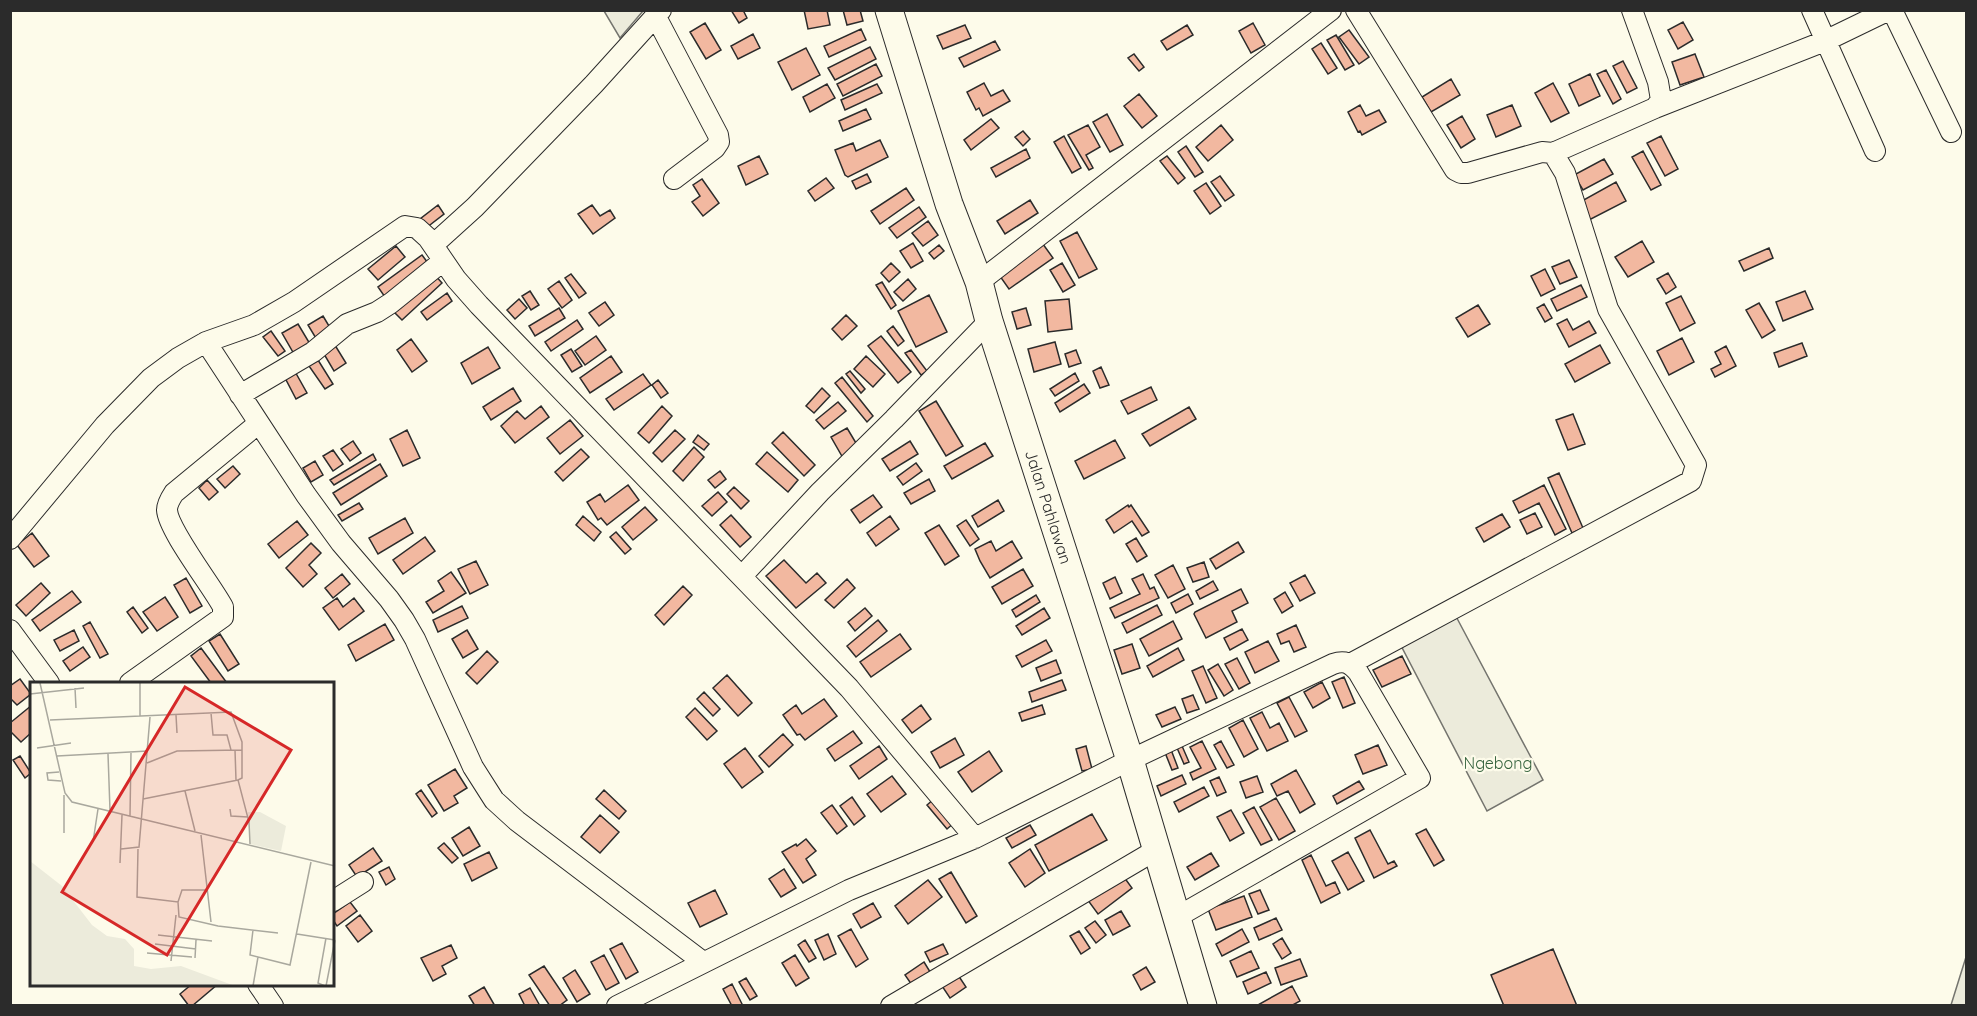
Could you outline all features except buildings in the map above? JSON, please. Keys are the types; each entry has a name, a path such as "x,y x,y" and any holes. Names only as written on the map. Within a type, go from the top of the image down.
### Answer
{"highway":[{"name":"Jalan Pahlawan","path":"889,10 949,204 979,282 989,321 1130,760 1203,1005"}],"street":[{"path":"979,282 1331,10"},
{"path":"1356,10 1455,170 1461,173 1542,152 1553,153 1655,108 1825,41 1890,10 1951,132"},
{"path":"1632,10 1658,82 1660,100 1655,108"},
{"path":"1812,10 1875,151"},
{"path":"240,395 313,351 347,324 377,312 391,303 438,253 475,207 594,84 658,13 718,135 719,142 715,148 674,179"},
{"path":"1350,663 1691,481 1695,472 1696,465 1608,309 1565,173 1553,153"},
{"path":"10,539 128,400 151,378 206,342 254,325 294,302 405,226 413,226 428,238 479,305 849,688 975,838"},
{"path":"742,576 819,492 989,321"},
{"path":"206,342 306,495 341,543 404,620 415,639 469,759 494,800 517,821 703,962"},
{"path":"131,682 221,619 225,612 224,607 174,531 167,511 174,493 259,423"},
{"path":"10,630 48,682"},
{"path":"617,1005 849,890 975,838 1130,760 1333,664 1342,661 1350,663 1358,672 1420,778 1177,916"},
{"path":"891,1005 1156,850"},
{"path":"334,900 363,882"},
{"path":"259,986 273,1005"}],"green space":[{"path":"604,11 643,11 620,38"},
{"name":"Ngebong","path":"1451,607 1543,780 1487,811 1396,636"},
{"path":"1966,957 1966,1005 1951,1005"}]}
